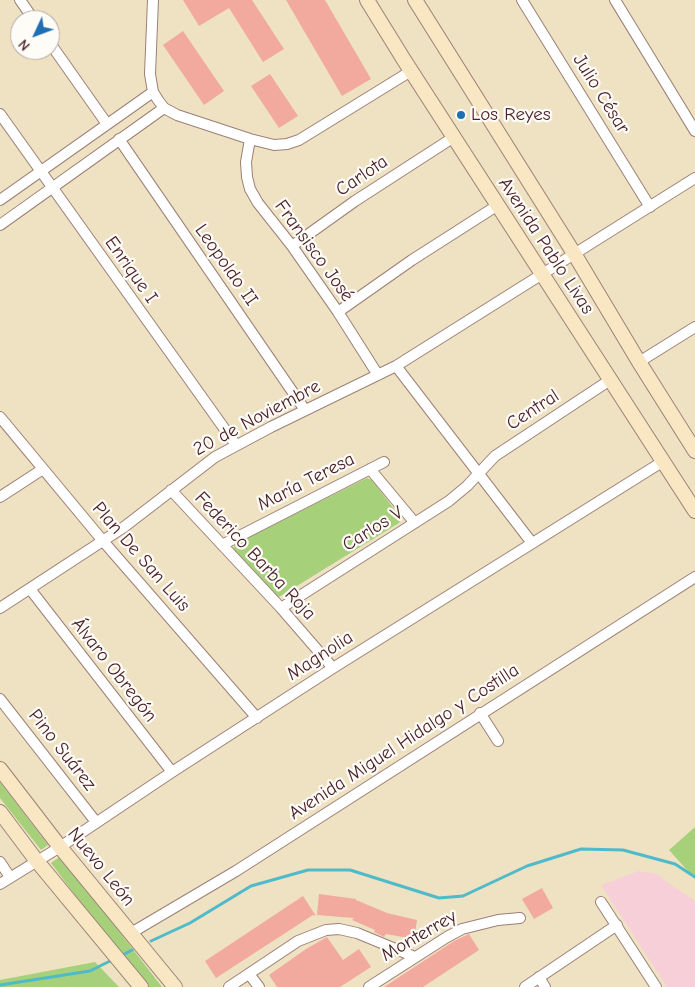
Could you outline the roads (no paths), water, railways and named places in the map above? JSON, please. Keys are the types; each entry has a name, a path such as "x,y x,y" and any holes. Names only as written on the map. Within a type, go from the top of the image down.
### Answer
{"main road":[{"name":"Avenida Pablo Livas","path":"367,0 695,511"},
{"name":"Avenida Pablo Livas","path":"415,0 575,255 639,362 693,442"},
{"name":"Nuevo León","path":"0,769 60,847 175,987"},
{"path":"0,812 36,860 141,987"}],"street":[{"path":"153,0 150,74 152,92 164,108 177,115 250,139 274,144 287,144 299,140 411,71"},
{"name":"Julio César","path":"522,0 650,207"},
{"path":"615,0 695,131"},
{"path":"60,57 108,124"},
{"path":"0,200 152,92"},
{"path":"0,224 164,108"},
{"name":"Enrique I","path":"0,114 236,445"},
{"name":"Carlota","path":"292,246 355,201 454,137"},
{"name":"Leopoldo II","path":"119,139 305,410"},
{"name":"Fransisco José","path":"250,139 246,162 250,189 258,203 292,246 338,312 378,375"},
{"name":"20 de Noviembre","path":"0,608 124,527 208,462 236,445 396,366 695,178"},
{"path":"338,312 412,260 498,205"},
{"path":"639,362 695,327"},
{"path":"396,366 532,543"},
{"name":"Central","path":"478,473 495,456 610,380"},
{"name":"Plan De San Luis","path":"0,417 103,541 257,718"},
{"path":"370,469 384,462"},
{"name":"Magnolia","path":"0,884 36,860 60,847 333,668 662,462"},
{"path":"0,497 43,469"},
{"name":"María Teresa","path":"222,545 370,469 415,523"},
{"name":"Carlos V","path":"281,608 449,501 467,486 478,473"},
{"name":"Federico Barba Roja","path":"171,490 281,608 333,668"},
{"name":"Avenida Miguel Hidalgo y Costilla","path":"131,933 376,782 480,713 695,577"},
{"name":"Álvaro Obregón","path":"30,589 172,772"},
{"name":"Pino Suárez","path":"0,699 96,822"},
{"path":"480,713 498,741"},
{"path":"0,862 10,877"},
{"path":"601,902 656,987"},
{"name":"Monterrey","path":"369,987 462,929 498,920 520,918"},
{"path":"524,987 617,925"},
{"path":"229,987 298,941 326,930 339,929 357,933 415,958"},
{"path":"249,974 259,987"},
{"path":"539,977 545,987"}],"waterway":[{"path":"151,941 190,923 251,886 308,870 350,870 439,898 463,896 527,866 581,849 623,850 675,864 695,877"},
{"path":"119,957 132,950"},
{"path":"0,985 90,971 114,959"}],"place":[{"name":"Los Reyes","path":"461,115"}]}
